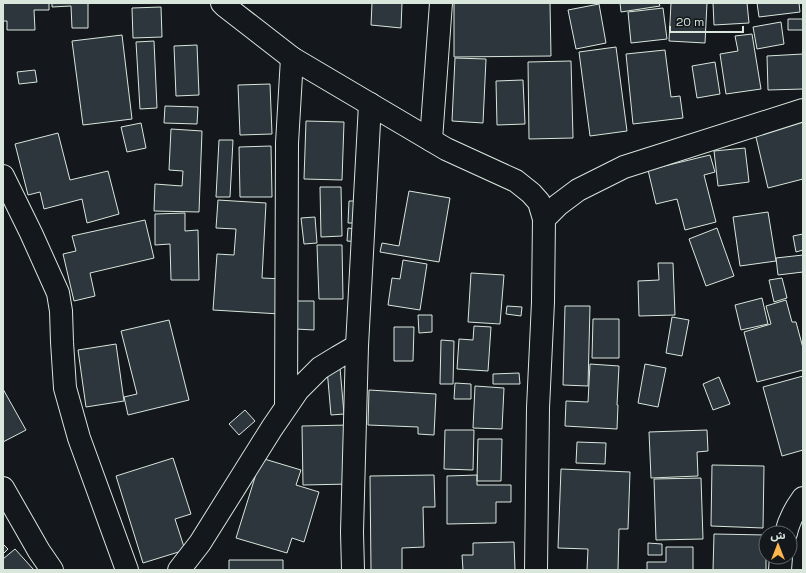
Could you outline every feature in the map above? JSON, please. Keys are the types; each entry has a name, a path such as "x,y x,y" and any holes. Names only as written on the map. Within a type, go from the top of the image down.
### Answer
{"street":[{"path":"222,3 292,58 431,140 516,181 531,193 539,202 544,219 543,302 538,408 536,570"},
{"path":"431,140 441,3"},
{"path":"286,407 287,143 292,58"},
{"path":"353,570 352,532 357,346 370,104"},
{"path":"544,219 558,205 578,190 624,167 803,110"},
{"path":"3,176 58,293 61,311 65,388 79,438 127,570"},
{"path":"179,570 200,543 298,390 320,368 357,346"},
{"path":"3,488 39,551 52,570"},
{"path":"788,525 803,498"}],"building":[{"path":"3,3 49,3 49,10 34,10 35,30 7,30 7,21 3,21"},
{"path":"52,3 88,3 88,28 72,28 71,6 52,7"},
{"path":"372,3 402,3 401,28 371,25"},
{"path":"454,3 550,3 551,56 454,57"},
{"path":"620,3 659,3 660,6 621,12"},
{"path":"671,3 707,3 705,43 669,41"},
{"path":"713,3 747,3 749,23 714,25"},
{"path":"757,3 799,3 800,12 759,17"},
{"path":"599,4 606,43 576,49 568,10"},
{"path":"161,7 162,37 133,38 132,8"},
{"path":"663,8 667,39 631,43 628,12"},
{"path":"788,19 803,19 803,30 788,30"},
{"path":"781,22 784,44 757,49 753,27"},
{"path":"752,34 761,89 726,94 720,54 738,51 735,36"},
{"path":"122,35 132,119 83,125 72,41"},
{"path":"154,41 157,108 140,109 136,42"},
{"path":"197,45 199,95 176,96 174,46"},
{"path":"616,47 627,131 590,136 579,52"},
{"path":"665,50 671,97 680,96 683,118 633,124 626,54"},
{"path":"803,54 803,89 768,90 767,56"},
{"path":"455,58 486,59 483,123 452,121"},
{"path":"571,61 573,138 529,139 528,62"},
{"path":"715,62 720,94 697,98 692,66"},
{"path":"35,70 37,82 19,84 17,72"},
{"path":"523,80 525,124 497,125 496,81"},
{"path":"270,84 272,134 240,135 238,85"},
{"path":"165,106 198,107 197,124 164,123"},
{"path":"306,121 344,122 342,180 304,179"},
{"path":"803,121 803,179 768,188 755,133"},
{"path":"141,123 146,148 127,152 121,127"},
{"path":"171,129 202,131 199,212 154,211 155,184 182,186 183,171 169,170"},
{"path":"58,133 70,180 108,171 119,214 87,223 82,199 44,209 40,192 28,195 15,144"},
{"path":"219,140 233,140 230,197 216,197"},
{"path":"271,146 272,197 240,197 239,147"},
{"path":"745,148 749,182 718,186 714,151"},
{"path":"710,155 715,172 704,175 716,222 685,230 677,199 656,204 648,170"},
{"path":"320,187 341,187 342,236 321,237"},
{"path":"409,191 450,198 439,262 380,252 382,243 399,246"},
{"path":"218,200 266,203 262,278 283,279 280,314 213,310 217,254 234,255 236,229 216,228"},
{"path":"349,201 361,201 360,223 348,223"},
{"path":"768,212 776,261 740,266 733,217"},
{"path":"185,213 185,231 198,230 199,280 171,280 170,244 155,245 155,214"},
{"path":"315,217 317,243 304,244 301,218"},
{"path":"145,220 154,258 90,273 95,296 74,301 63,254 76,251 72,236"},
{"path":"348,228 362,230 361,242 347,241"},
{"path":"717,228 734,276 706,286 689,239"},
{"path":"803,234 803,250 796,252 793,236"},
{"path":"317,245 342,245 343,299 319,299"},
{"path":"803,255 803,272 778,275 776,258"},
{"path":"403,260 427,264 420,310 388,305 392,278 400,279"},
{"path":"658,263 673,263 675,315 639,316 638,281 659,280"},
{"path":"471,273 504,275 500,324 468,322"},
{"path":"782,278 787,298 774,302 769,280"},
{"path":"762,298 768,324 741,330 735,305"},
{"path":"786,300 792,322 796,322 803,348 803,370 757,382 744,332 771,324 766,306"},
{"path":"295,301 314,301 314,330 295,329"},
{"path":"507,306 522,307 521,316 506,314"},
{"path":"565,306 590,306 588,386 563,385"},
{"path":"418,315 432,315 432,332 419,333"},
{"path":"672,317 689,320 682,356 666,353"},
{"path":"593,319 619,319 619,358 592,358"},
{"path":"169,320 189,400 128,415 124,397 137,394 121,331"},
{"path":"474,326 491,327 488,371 457,369 459,339 473,340"},
{"path":"394,327 414,327 413,361 394,361"},
{"path":"441,340 454,341 453,384 440,384"},
{"path":"116,344 124,401 86,407 78,350"},
{"path":"590,364 619,366 617,429 565,426 566,401 588,402"},
{"path":"645,364 666,368 658,407 638,403"},
{"path":"340,368 344,414 331,415 327,369"},
{"path":"519,373 520,384 493,384 493,374"},
{"path":"803,376 803,450 782,456 763,387"},
{"path":"719,377 730,404 713,410 703,384"},
{"path":"455,383 471,384 471,399 454,399"},
{"path":"475,386 504,388 502,429 473,428"},
{"path":"3,389 26,430 3,442"},
{"path":"369,390 436,394 434,435 418,434 418,427 368,425"},
{"path":"245,410 255,421 239,435 229,424"},
{"path":"349,425 350,484 303,485 302,426"},
{"path":"445,430 474,430 473,470 444,469"},
{"path":"707,430 708,451 697,452 698,476 651,478 649,432"},
{"path":"478,439 502,439 501,481 477,481"},
{"path":"577,442 606,443 605,464 576,463"},
{"path":"173,458 191,514 175,519 185,550 143,563 116,476"},
{"path":"261,458 301,470 296,485 319,492 304,542 292,538 287,553 236,538"},
{"path":"712,465 764,466 763,525 758,525 758,528 711,526"},
{"path":"561,469 630,472 628,529 619,529 618,570 587,570 588,549 558,548"},
{"path":"434,475 435,507 423,507 424,547 402,548 402,570 371,570 370,476"},
{"path":"477,475 477,485 511,485 511,502 496,502 496,523 447,524 447,476"},
{"path":"701,478 703,539 656,540 654,479"},
{"path":"714,534 758,535 758,565 766,565 766,570 713,570"},
{"path":"514,542 515,570 463,570 462,555 473,555 473,543"},
{"path":"648,543 662,544 662,555 648,555"},
{"path":"3,544 8,549 3,554"},
{"path":"666,547 693,547 693,570 647,570 647,562 666,562"},
{"path":"15,549 34,570 3,570 3,559"},
{"path":"229,560 283,560 283,570 229,570"}]}
